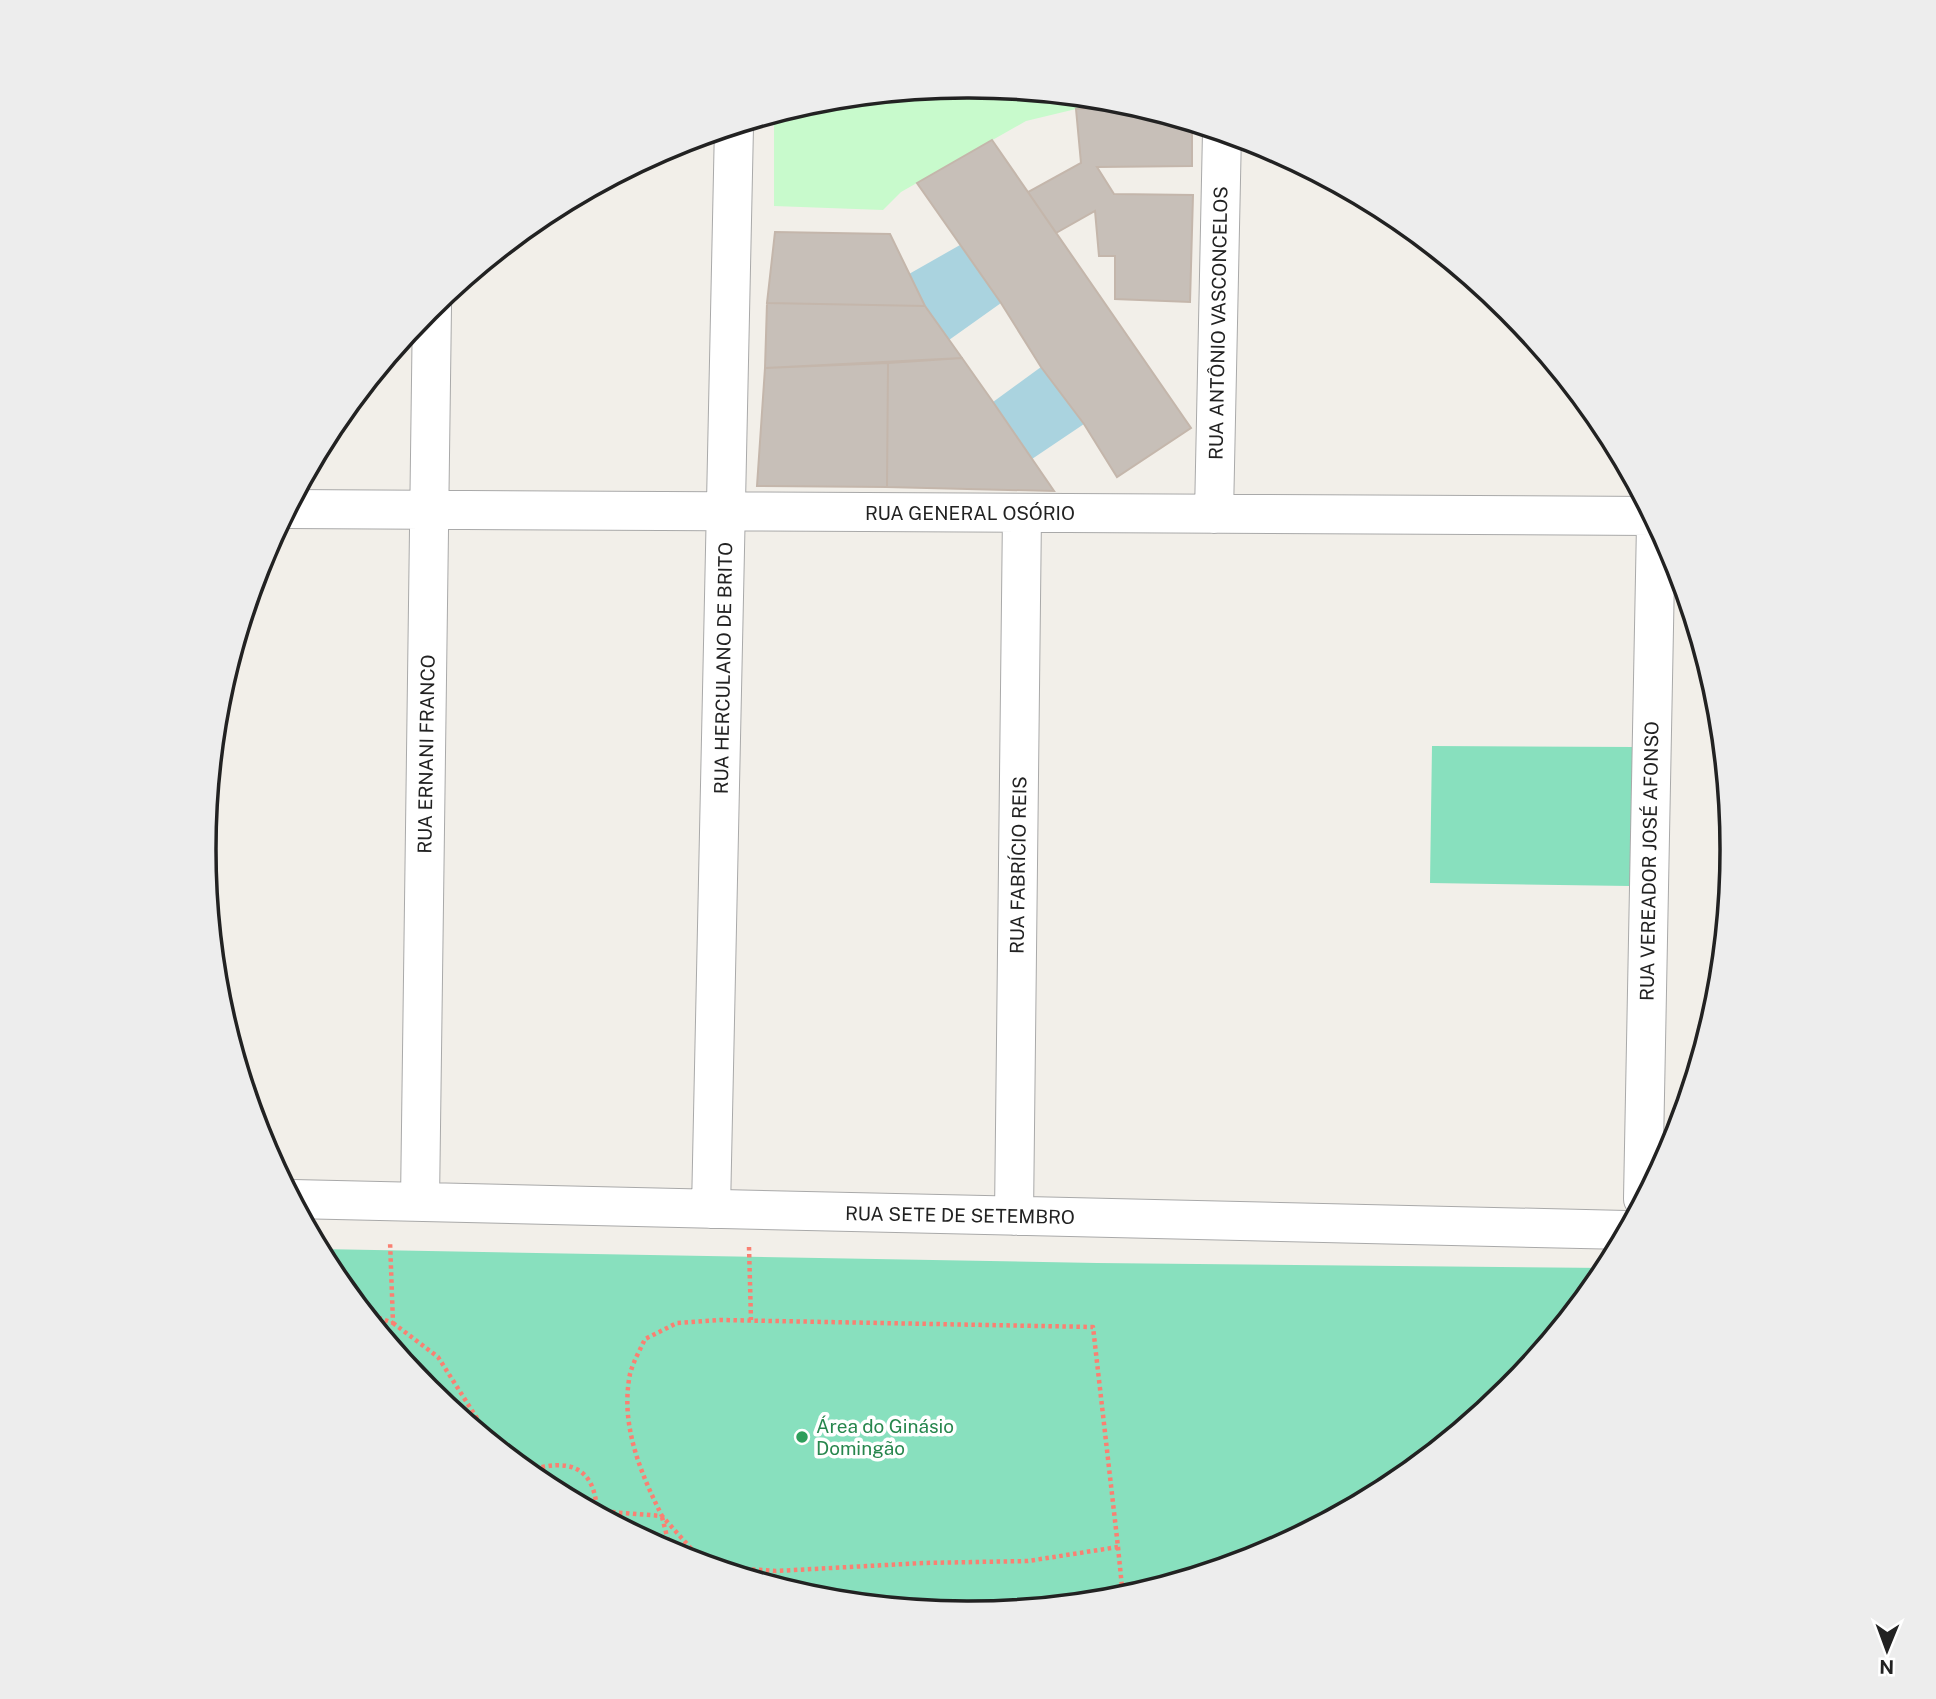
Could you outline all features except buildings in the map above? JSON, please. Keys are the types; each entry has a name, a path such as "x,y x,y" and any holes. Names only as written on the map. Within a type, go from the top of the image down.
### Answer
{"street":[{"name":"RUA HERCULANO DE BRITO","path":"730,1210 726,512 734,136"},
{"name":"RUA ANTÔNIO VASCONCELOS","path":"1214,514 1222,142"},
{"name":"RUA ERNANI FRANCO","path":"405,1202 429,510 432,324"},
{"name":"RUA GENERAL OSÓRIO","path":"298,509 1641,516"},
{"name":"RUA FABRÍCIO REIS","path":"1014,1216 1022,513"},
{"name":"RUA VEREADOR JOSÉ AFONSO","path":"1643,1179 1656,547"},
{"name":"RUA SETE DE SETEMBRO","path":"303,1199 1616,1230"}],"path":[{"path":"393,1323 405,1202"},
{"path":"730,1210 751,1320"},
{"path":"382,1319 393,1323 438,1357 477,1418"},
{"path":"668,1538 662,1516 642,1476 629,1429 627,1399 631,1372 645,1339 677,1323 751,1320 1093,1327 1122,1585"},
{"path":"541,1468 556,1464 571,1466 585,1474 593,1487 595,1502"},
{"path":"617,1513 662,1516 693,1549"},
{"path":"755,1570 1028,1561 1118,1547"}],"green space":[{"path":"919,100 1017,100 1092,108 1076,109 1026,121 901,192 883,210 774,206 774,124 821,112"},
{"path":"1432,746 1634,747 1630,886 1430,883"},
{"name":"Área do Ginásio Domingão","path":"332,1249 1097,1263 1592,1268 1533,1345 1463,1415 1386,1474 1344,1500 1256,1544 1163,1575 1066,1595 968,1601 870,1595 773,1575 680,1544 592,1500 511,1446 437,1381 372,1307"}],"water":[{"path":"960,245 1001,303 949,340 925,306 909,274"},
{"path":"1041,367 1084,424 1032,459 993,402"}],"place":[{"name":"Área do Ginásio Domingão","path":"802,1437"}]}
